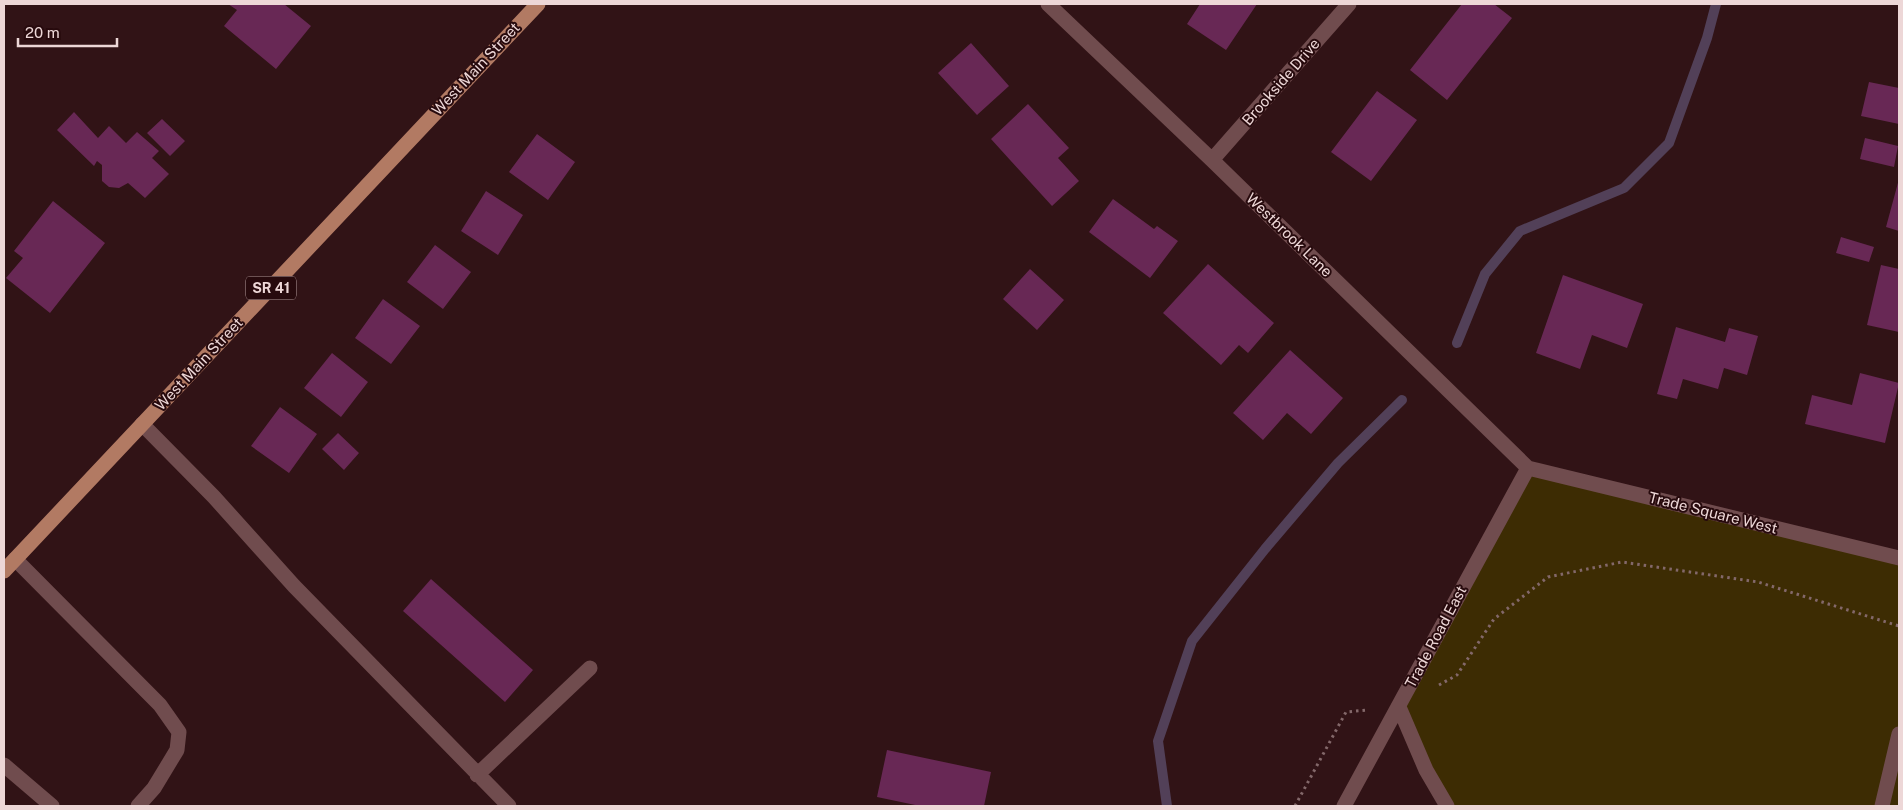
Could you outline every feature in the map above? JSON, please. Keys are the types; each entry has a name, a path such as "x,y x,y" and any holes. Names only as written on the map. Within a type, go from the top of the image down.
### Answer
{"main road":[{"name":"West Main Street","path":"4,571 538,4"}],"street":[{"name":"Westbrook Lane","path":"1048,4 1212,160 1528,468"},
{"name":"Brookside Drive","path":"1212,160 1349,4"},
{"path":"142,424 214,496 294,586 477,776 509,806"},
{"name":"Trade Square West","path":"1528,468 1899,558"},
{"name":"Trade Road East","path":"1344,806 1528,468"},
{"path":"15,559 160,705 179,732 177,750 154,788 138,806"},
{"path":"477,776 590,668"},
{"path":"1399,708 1426,770 1447,806"},
{"path":"1882,806 1899,734"},
{"path":"4,765 52,806"}],"path":[{"path":"1295,806 1346,712 1399,708 1457,675 1494,619 1548,577 1622,562 1758,582 1899,626"}],"shaded area":[{"path":"1528,468 1899,558 1899,806 1447,806 1399,707"}],"building":[{"path":"228,4 284,4 311,26 276,69 224,26 237,10"},
{"path":"1200,4 1257,4 1226,50 1187,24"},
{"path":"1462,4 1494,4 1512,18 1447,100 1410,70"},
{"path":"971,43 1009,86 977,115 938,73"},
{"path":"1869,82 1899,88 1899,124 1861,116"},
{"path":"1377,91 1417,120 1371,181 1331,152"},
{"path":"1028,104 1069,148 1058,158 1079,181 1052,206 991,139"},
{"path":"74,112 98,138 109,126 126,143 137,132 159,151 152,158 169,174 145,198 128,183 119,188 109,187 102,181 102,165 97,161 94,166 57,130"},
{"path":"162,119 185,141 170,156 147,133"},
{"path":"537,134 575,162 548,200 509,172"},
{"path":"1865,138 1898,146 1894,167 1860,159"},
{"path":"1899,179 1899,231 1886,227"},
{"path":"486,191 523,215 498,255 461,231"},
{"path":"1113,199 1154,229 1157,226 1178,241 1150,278 1089,232"},
{"path":"53,201 105,243 50,313 6,278 23,258 14,251"},
{"path":"1841,237 1874,247 1869,262 1836,253"},
{"path":"435,245 471,272 443,309 407,282"},
{"path":"1208,264 1274,323 1248,353 1239,345 1221,365 1163,313"},
{"path":"1881,265 1899,269 1899,332 1867,325"},
{"path":"1030,269 1064,300 1037,330 1003,299"},
{"path":"1563,275 1643,304 1627,348 1592,335 1580,369 1536,353"},
{"path":"383,299 420,326 391,364 355,338"},
{"path":"1676,327 1725,342 1729,328 1758,336 1747,375 1724,368 1718,389 1683,379 1677,399 1657,394"},
{"path":"1290,350 1343,398 1311,434 1287,413 1263,440 1233,413"},
{"path":"332,353 368,382 341,417 304,388"},
{"path":"1860,373 1899,383 1885,443 1805,424 1812,395 1852,405"},
{"path":"280,407 317,434 289,473 251,446"},
{"path":"338,433 359,453 344,470 322,449"},
{"path":"431,579 533,670 505,702 403,611"},
{"path":"887,750 991,772 984,806 920,806 877,797"}],"waterway":[{"path":"1457,343 1485,274 1520,231 1624,188 1669,143 1707,38 1716,4"},
{"path":"1167,806 1158,741 1192,641 1265,549 1338,463 1402,400"}]}
